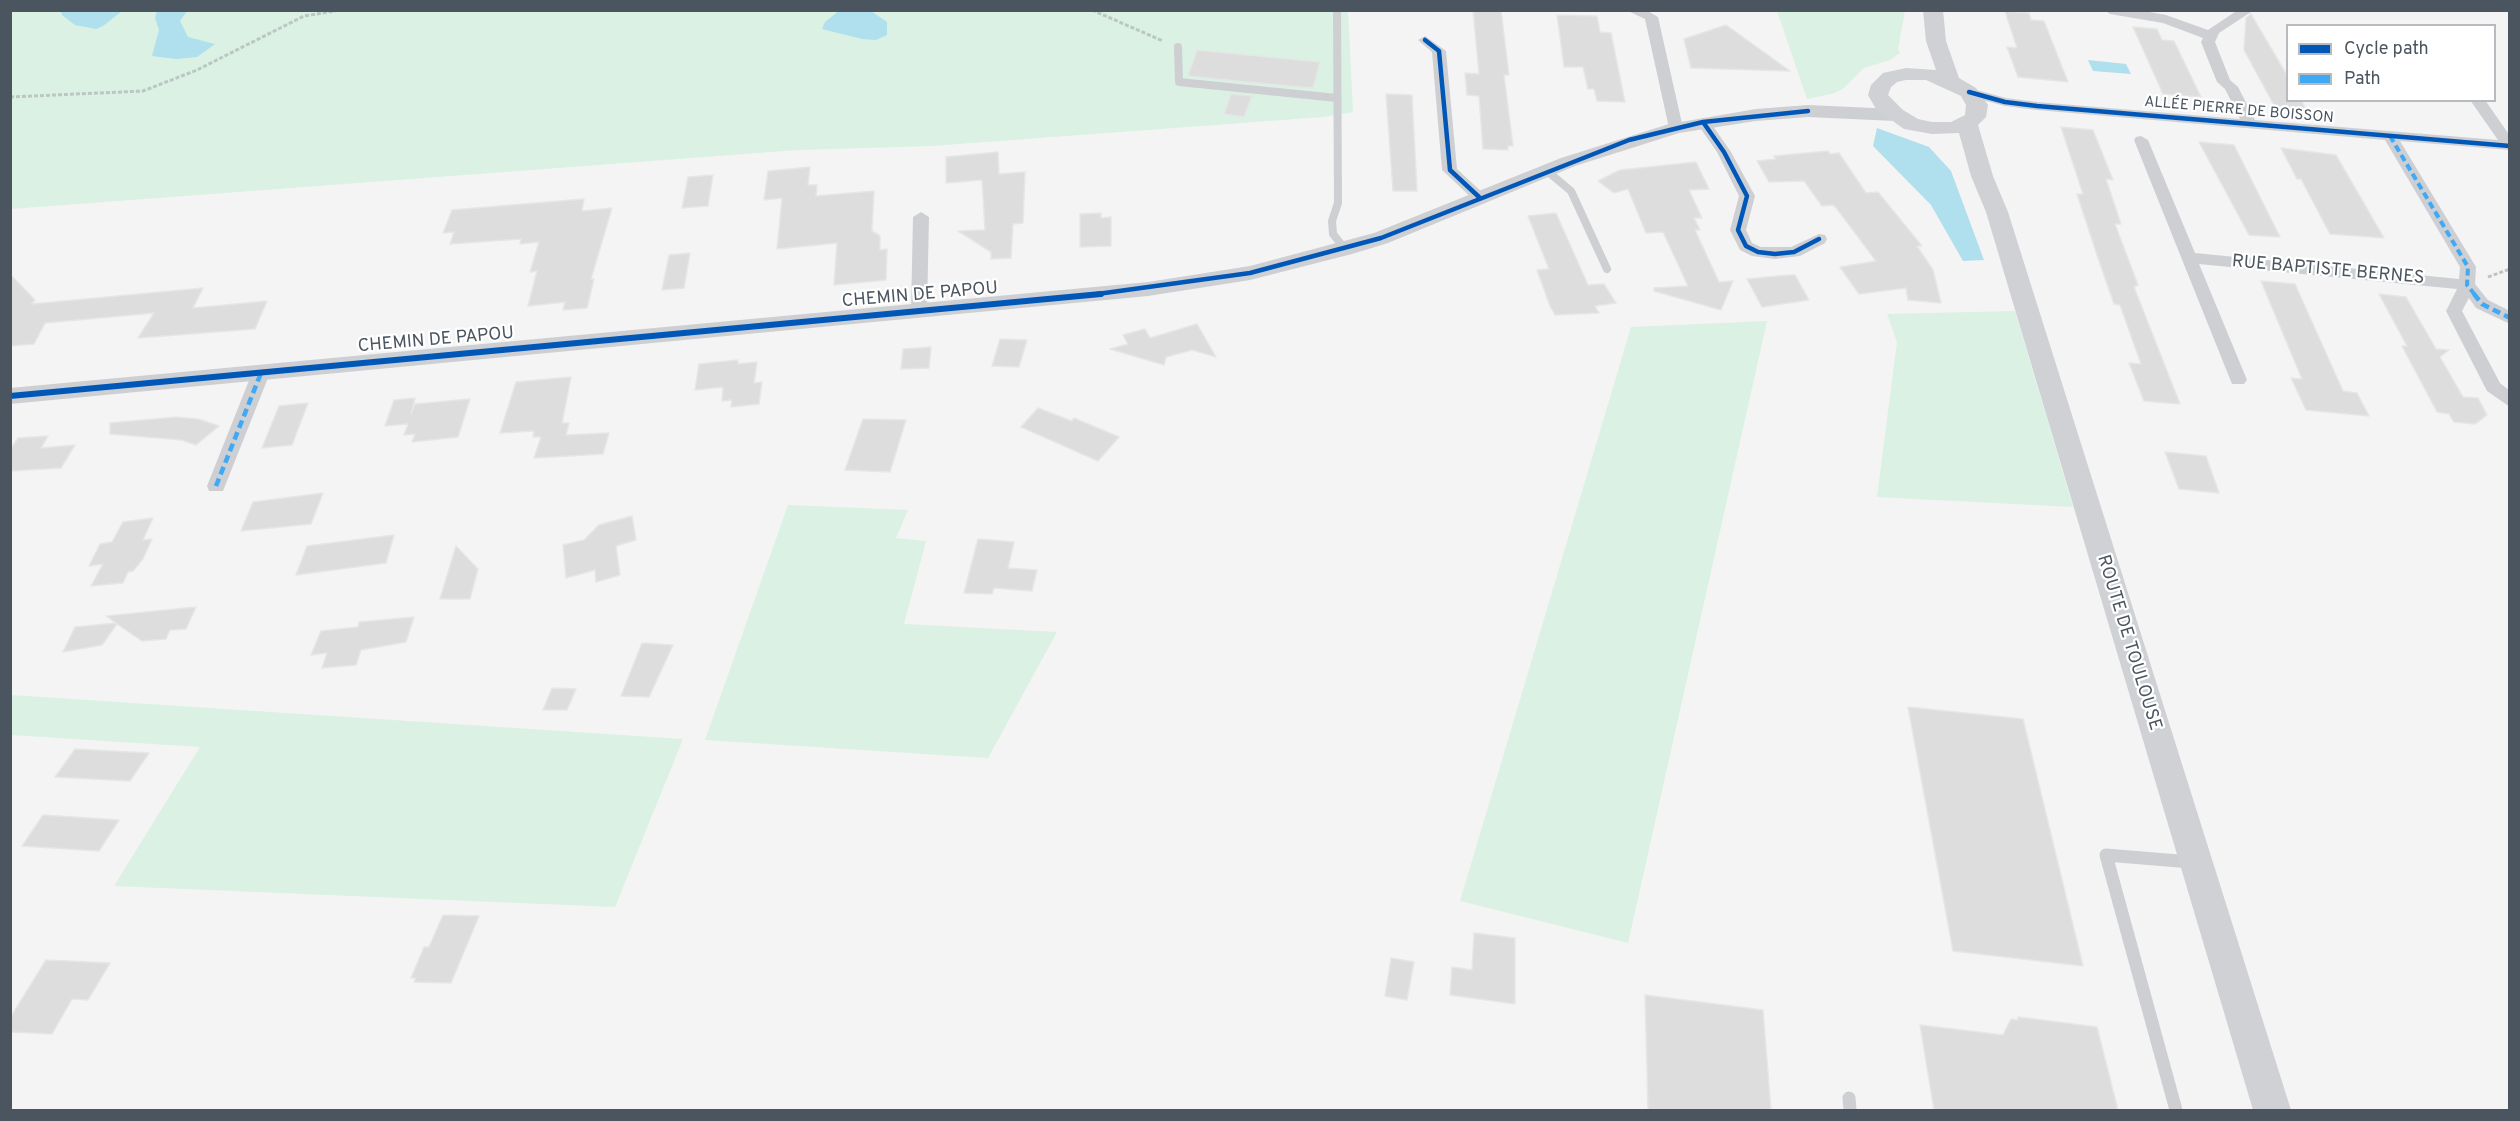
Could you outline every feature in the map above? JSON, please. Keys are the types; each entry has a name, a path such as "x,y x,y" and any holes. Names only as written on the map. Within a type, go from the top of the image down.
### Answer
{"main road":[{"path":"1933,10 1936,41 1950,81"},
{"path":"1906,74 1916,67 1936,41"},
{"path":"1969,92 1950,81 1928,74 1906,74 1890,77 1881,85 1878,95 1883,105 1912,124 1932,128 1951,128 1971,120"},
{"name":"ROUTE DE TOULOUSE","path":"1969,92 1977,105 1971,120 1982,176 1997,212 2272,1110"},
{"name":"ROUTE DE TOULOUSE","path":"1932,128 1982,176"}],"street":[{"path":"1632,10 1651,17 1676,128"},
{"path":"2110,10 2166,19 2210,36"},
{"path":"2248,10 2210,36 2208,42 2224,82 2231,87 2249,123"},
{"path":"1425,40 1439,51 1450,170 1479,197"},
{"name":"ALLÉE PIERRE DE BOISSON","path":"1969,92 2005,102 2037,106 2510,146"},
{"name":"CHEMIN DE PAPOU","path":"10,396 1148,289 1250,273 1381,238 1479,197 1629,140 1703,122 1808,111 1878,95"},
{"path":"2478,102 2510,146"},
{"name":"ALLÉE PIERRE DE BOISSON","path":"1971,120 2009,108 2037,106"},
{"name":"CHEMIN DE PAPOU","path":"1808,111 1895,115"},
{"path":"1703,122 1724,152 1747,196 1738,230 1746,246 1758,252 1774,254 1794,252 1819,239"},
{"path":"2390,136 2468,267 2467,285 2454,311 2493,387 2510,401"},
{"path":"2141,140 2238,380"},
{"path":"919,310 921,217"},
{"name":"RUE BAPTISTE BERNES","path":"2190,258 2467,285"},
{"path":"2467,285 2482,304 2510,318"},
{"path":"216,486 261,373"}],"lane":[{"path":"1337,10 1338,203 1332,221 1333,234 1346,249"},
{"path":"1178,48 1179,82 1336,98"},
{"path":"1547,171 1571,191 1607,269"},
{"path":"2176,1110 2106,855 2195,862"}],"path":[{"path":"10,97 143,91 197,70 258,37 304,16 341,10"},
{"path":"1092,10 1178,48"}],"green space":[{"path":"11,11 1348,11 1353,112 1323,117 931,146 798,150 11,209"},
{"path":"1777,11 1905,11 1898,49 1900,53 1890,60 1864,68 1844,88 1835,93 1807,99"},
{"path":"2015,311 2073,507 1877,497 1897,342 1887,314"},
{"path":"1767,321 1628,943 1460,901 1631,327"},
{"path":"788,505 908,510 896,538 926,541 904,624 1057,632 988,758 705,740"},
{"path":"11,695 683,739 615,907 114,886 200,747 11,735"}],"water":[{"path":"60,10 122,11 96,29 75,25 62,15"},
{"path":"840,10 871,11 887,22 887,35 876,40 862,39 822,29 825,22"},
{"path":"157,11 187,11 180,21 188,37 215,44 197,57 176,59 152,56 159,30 155,18"},
{"path":"2088,60 2126,64 2131,74 2093,71"},
{"path":"1877,128 1929,147 1951,171 1984,260 1963,261 1931,205 1873,146"}],"building":[{"path":"1473,10 1501,10 1509,75 1504,75 1513,146 1508,146 1508,150 1483,149 1479,96 1467,95 1465,73 1479,74"},
{"path":"2005,11 2029,13 2031,20 2044,21 2068,82 2018,77 2007,47 2017,48"},
{"path":"2251,14 2286,74 2286,102 2302,102 2306,109 2275,107 2244,50 2246,18"},
{"path":"1557,15 1597,16 1600,32 1611,33 1625,102 1597,101 1594,89 1588,89 1583,67 1564,67"},
{"path":"1726,25 1790,71 1691,68 1684,39"},
{"path":"2133,27 2157,29 2162,40 2174,41 2201,97 2163,94"},
{"path":"1197,50 1320,62 1313,88 1188,76"},
{"path":"1231,94 1252,96 1244,117 1224,114"},
{"path":"1386,94 1412,95 1417,191 1393,191"},
{"path":"2061,127 2093,130 2113,180 2106,179 2121,224 2115,224 2138,285 2134,287 2180,404 2144,401 2129,363 2141,364 2120,305 2114,304 2099,261 2077,194 2083,194"},
{"path":"2199,142 2234,145 2280,237 2249,235"},
{"path":"2281,148 2336,155 2384,238 2330,234 2301,179 2297,179"},
{"path":"1828,151 1830,154 1839,153 1866,193 1878,192 1922,246 1917,246 1933,270 1941,303 1908,300 1906,288 1859,294 1840,267 1876,261 1837,209 1833,205 1822,206 1804,181 1769,182 1757,161 1776,159 1774,156"},
{"path":"998,152 999,174 1025,172 1023,223 1013,224 1011,258 991,259 991,252 958,231 985,230 982,180 946,183 946,157"},
{"path":"1696,162 1709,189 1689,190 1702,218 1694,218 1700,230 1695,230 1719,282 1733,281 1721,310 1654,291 1654,288 1688,286 1663,232 1646,233 1628,189 1614,193 1598,181 1620,170"},
{"path":"810,167 808,185 817,185 816,196 874,191 872,231 880,236 880,250 887,249 886,280 834,285 837,243 777,249 782,198 764,200 768,171"},
{"path":"713,175 708,206 682,208 688,177"},
{"path":"584,199 582,211 612,208 591,279 594,279 587,308 563,310 565,302 528,306 537,271 530,272 539,242 520,244 521,239 450,244 454,232 443,233 452,210"},
{"path":"1101,213 1101,218 1111,217 1111,246 1080,247 1080,214"},
{"path":"1556,213 1588,285 1604,284 1616,303 1595,306 1599,313 1555,315 1550,306 1537,270 1549,269 1528,216"},
{"path":"690,253 684,288 662,290 669,255"},
{"path":"10,274 35,300 32,304 203,288 193,308 267,301 255,329 138,338 154,313 45,323 34,344 10,346"},
{"path":"1795,275 1809,300 1762,307 1747,279"},
{"path":"2261,281 2295,284 2343,391 2357,393 2369,416 2306,410 2291,378 2302,379"},
{"path":"2379,294 2406,297 2436,349 2449,350 2440,357 2463,397 2478,398 2487,415 2475,424 2454,422 2449,414 2437,412 2402,346 2407,346"},
{"path":"1197,324 1216,357 1192,350 1166,357 1164,365 1110,349 1128,344 1123,335 1145,329 1150,338"},
{"path":"1000,339 1027,340 1019,367 992,366"},
{"path":"931,347 929,368 901,369 903,349"},
{"path":"738,360 738,364 757,362 754,383 762,382 759,404 731,407 732,400 722,401 723,387 695,390 699,364"},
{"path":"571,377 562,423 569,423 566,435 609,433 603,454 534,458 541,437 533,437 534,431 500,433 516,382"},
{"path":"415,398 411,414 415,404 470,399 458,437 412,442 415,434 404,435 408,424 385,426 394,400"},
{"path":"308,403 292,445 262,448 279,406"},
{"path":"1038,408 1072,421 1074,418 1119,437 1098,461 1021,427"},
{"path":"176,417 198,419 219,426 196,445 181,440 110,434 110,423"},
{"path":"863,419 906,420 890,472 845,470"},
{"path":"48,436 41,448 75,445 61,468 10,471 10,450 18,438"},
{"path":"2165,452 2206,456 2219,493 2179,489"},
{"path":"323,493 311,524 241,531 253,502"},
{"path":"632,516 636,540 616,546 620,575 596,582 595,570 566,578 563,545 584,540 599,525"},
{"path":"153,518 143,540 152,539 143,559 133,571 128,572 123,583 91,586 103,564 89,566 100,544 112,542 123,522"},
{"path":"394,535 386,563 296,575 307,546"},
{"path":"978,539 1014,542 1008,568 1037,570 1032,591 994,588 992,594 964,593"},
{"path":"456,546 478,569 470,599 440,599"},
{"path":"196,607 186,629 170,630 166,639 142,641 117,624 102,645 63,652 75,627 116,623 106,616"},
{"path":"414,617 406,642 361,650 356,665 322,668 327,653 311,655 321,631 358,627 359,622"},
{"path":"642,643 673,645 649,697 621,696"},
{"path":"552,688 576,689 567,710 543,710"},
{"path":"1908,707 2023,719 2083,966 1953,951"},
{"path":"75,749 149,753 130,781 55,777"},
{"path":"43,815 119,820 99,851 22,846"},
{"path":"443,915 479,916 451,983 414,982 416,978 411,978 424,947 429,947"},
{"path":"1474,933 1515,938 1515,1004 1450,995 1452,967 1472,970"},
{"path":"1391,958 1414,962 1407,1000 1385,996"},
{"path":"46,960 110,963 88,1000 72,999 52,1034 10,1032 10,1018"},
{"path":"1645,995 1763,1010 1771,1110 1648,1110"},
{"path":"2018,1017 2097,1027 2118,1110 1934,1110 1920,1025 2003,1035 2011,1019 2018,1020"}],"marked path":[{"path":"2390,136 2468,267 2467,285 2482,304 2510,318"},
{"path":"216,486 261,373"}],"cycle path":[{"path":"1425,40 1439,51 1450,170 1479,197"},
{"path":"1969,92 2005,102 2037,106 2510,146"},
{"path":"10,396 1086,296 1250,273 1381,238 1568,162 1629,140 1703,122 1808,111"},
{"path":"1703,122 1724,152 1747,196 1738,230 1746,246 1758,252 1775,254 1794,252 1819,239"}]}
